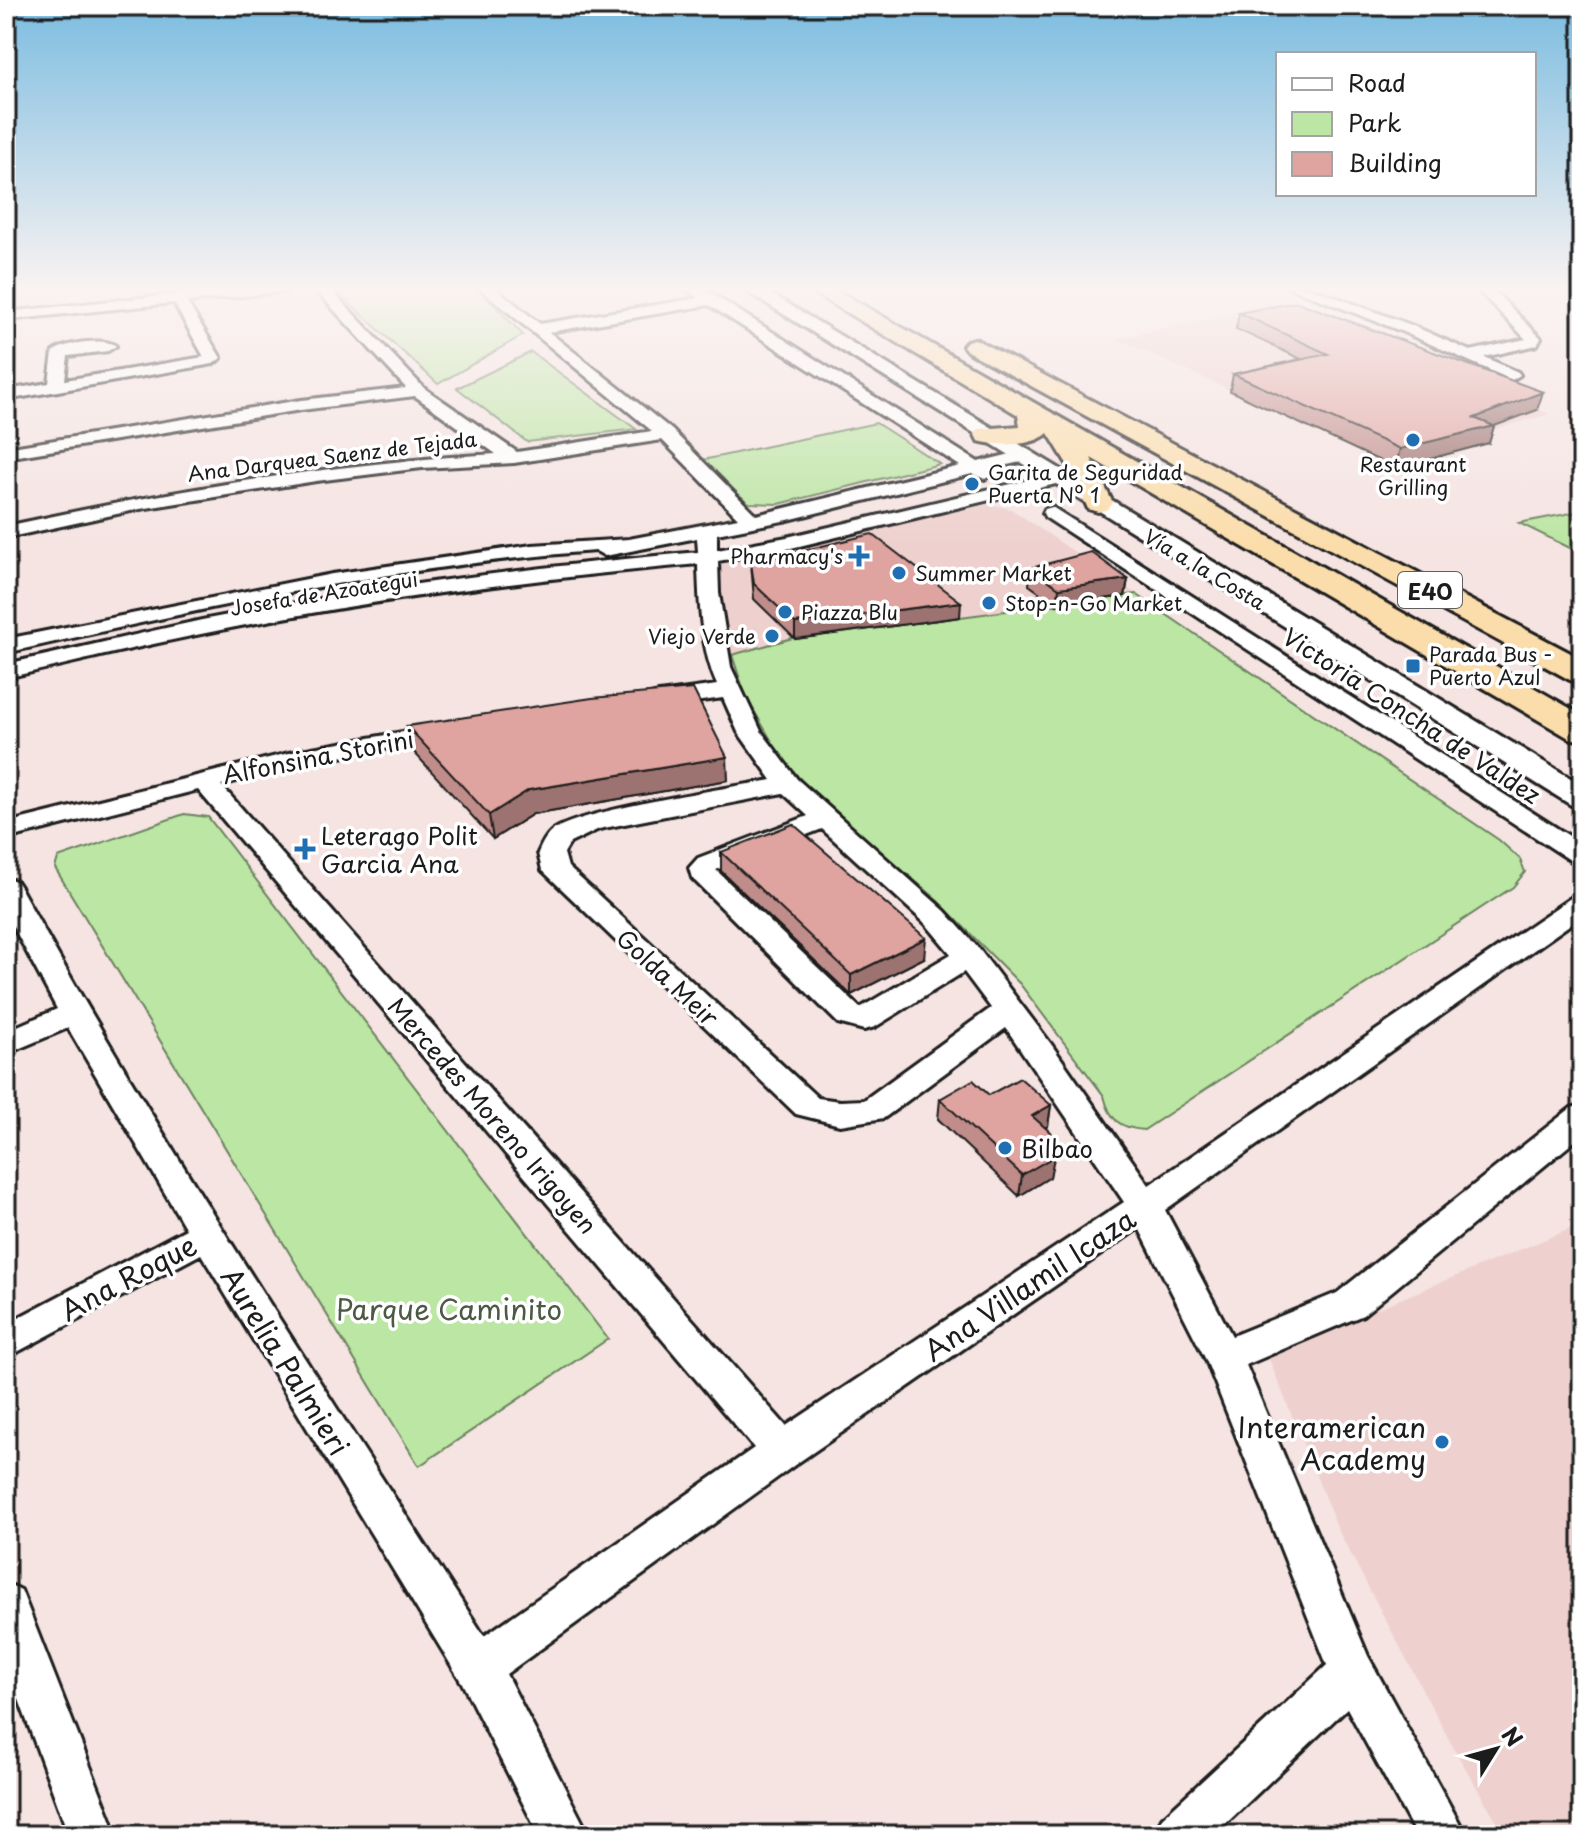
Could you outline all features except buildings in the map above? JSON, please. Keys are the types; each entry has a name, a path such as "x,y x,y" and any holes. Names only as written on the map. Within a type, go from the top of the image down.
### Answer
{"highway":[{"name":"Vía a la Costa","path":"958,373 1582,730"},
{"name":"E40","path":"1025,373 1582,673"},
{"path":"988,435 1013,436 1041,423"},
{"path":"1023,456 1032,450 1041,423"},
{"path":"1041,423 1086,472 1098,503"}],"street":[{"path":"56,387 58,373"},
{"path":"6,395 138,373"},
{"path":"401,373 418,391 514,458"},
{"path":"592,373 666,434 752,521"},
{"path":"825,373 1009,490"},
{"name":"Vía a la Costa","path":"887,373 1582,798"},
{"path":"1507,373 1512,375"},
{"path":"6,453 301,405 418,391"},
{"name":"Ana Darquea Saenz de Tejada","path":"6,532 140,503 316,476 422,463 514,458 666,434"},
{"name":"Josefa de Azoategui","path":"6,683 214,636 358,608 600,574 708,544 752,521 977,470 1023,456"},
{"name":"Josefa de Azoategui","path":"6,646 241,595 510,553 644,543 708,544 813,537 1058,478"},
{"path":"861,526 857,515 860,505 901,493 912,485 940,494 946,501 944,506"},
{"name":"Victoria Concha de Valdez","path":"1052,513 1582,856"},
{"path":"788,514 804,524 813,537"},
{"name":"Josefa de Azoategui","path":"6,657 268,601 644,543"},
{"path":"708,544 709,593 720,667 750,732 788,784 935,917 969,956 1010,1010 1145,1206 1224,1357 1352,1672 1442,1835"},
{"name":"Josefa de Azoategui","path":"6,671 272,614 373,597 633,564"},
{"path":"640,703 729,690"},
{"name":"Alfonsina Storini","path":"6,831 301,757 475,727"},
{"name":"Mercedes Moreno Irigoyen","path":"203,780 782,1451"},
{"name":"Golda Meir","path":"788,784 592,823 559,838 551,853 555,870 807,1106 828,1114 848,1115 873,1110 1010,1010"},
{"path":"827,818 707,864 702,872 856,1020 864,1020 969,956"},
{"name":"Aurelia Palmieri","path":"6,887 74,1013 207,1234 478,1667 565,1835"},
{"name":"Ana Villamil Icaza","path":"478,1667 782,1451 1145,1206 1582,903"},
{"path":"6,1043 74,1013"},
{"path":"1224,1357 1350,1304 1582,1117"},
{"name":"Ana Roque","path":"6,1342 207,1234"},
{"path":"6,1605 88,1822 89,1835"},
{"path":"1179,1835 1352,1672"}],"shaded area":[{"path":"1192,373 1445,373 1550,414 1492,430 1329,435"},
{"path":"990,504 1011,509 1136,594 869,629 828,628 732,655 715,573 721,565 741,556"},
{"name":"Interamerican Academy","path":"1582,1224 1582,1835 1505,1835 1454,1749 1338,1530 1267,1354"}],"green space":[{"path":"426,373 457,373 438,384"},
{"path":"488,373 560,373 636,429 527,442 457,388"},
{"path":"876,423 940,464 779,504 749,503 698,461"},
{"path":"1582,511 1582,554 1519,523"},
{"path":"1136,594 1499,840 1520,859 1525,872 1513,887 1144,1130 1122,1125 1113,1117 1104,1096 1020,984 932,895 820,802 781,757 746,697 732,655 828,628 869,629"},
{"name":"Parque Caminito","path":"184,814 208,817 608,1339 419,1466 55,868 58,858"}],"place":[{"name":"Restaurant Grilling","path":"1413,440"},
{"name":"Garita de Seguridad Puerta Nº 1","path":"972,484"},
{"name":"Pharmacy's","path":"859,556"},
{"name":"Summer Market","path":"899,573"},
{"name":"Stop-n-Go Market","path":"989,603"},
{"name":"Piazza Blu","path":"785,612"},
{"name":"Viejo Verde","path":"772,636"},
{"name":"Parada Bus - Puerto Azul","path":"1413,666"},
{"name":"Leterago Polit Garcia Ana","path":"305,849"},
{"name":"Bilbao","path":"1005,1148"},
{"name":"Interamerican Academy","path":"1442,1442"}]}
